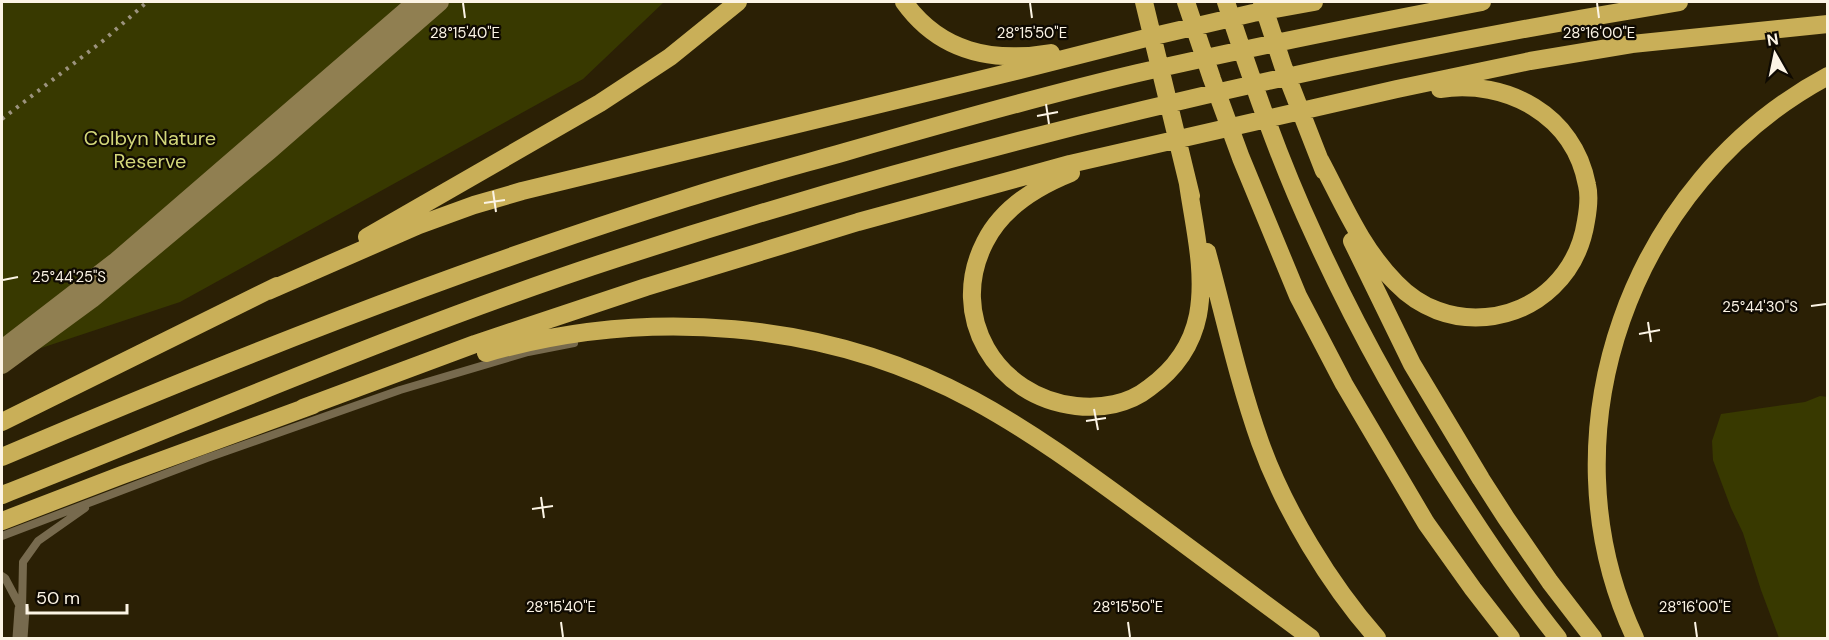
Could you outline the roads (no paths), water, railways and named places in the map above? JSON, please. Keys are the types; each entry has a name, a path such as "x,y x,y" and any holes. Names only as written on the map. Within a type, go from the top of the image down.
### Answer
{"highway":[{"path":"2,422 268,291 600,104 670,57 738,2"},
{"path":"904,2 922,23 938,36 966,50 998,56 1042,54 1150,37"},
{"path":"1144,2 1187,180 1237,369 1261,444 1294,516 1316,554 1336,586 1377,639"},
{"path":"1186,2 1241,158 1298,296 1344,384 1426,523 1511,639"},
{"path":"1226,2 1278,150 1314,235 1389,384 1433,459 1495,553 1558,639"},
{"path":"268,291 419,225 522,191 1020,70 1257,7 1288,2"},
{"path":"1257,7 1314,2"},
{"path":"2,457 307,331 446,279 690,197 971,116 1134,74 1307,35 1482,2"},
{"path":"2,495 278,384 466,312 614,259 740,219 1014,142 1342,64 1679,2"},
{"path":"1257,7 1283,66 1356,251 1412,364 1506,518 1593,639"},
{"path":"2,521 487,340 773,247 1037,173 1126,150 1471,73 1585,51 1675,39 1827,24"},
{"path":"1635,639 1615,588 1607,554 1598,494 1598,435 1601,406 1612,350 1621,322 1650,254 1669,222 1700,180 1764,118 1798,93 1827,76"},
{"path":"1298,113 1446,88 1482,88 1511,95 1549,118 1567,136 1575,150 1587,185 1588,207 1585,231 1571,266 1552,289 1531,303 1500,316 1477,318 1447,314 1433,310 1414,299 1382,268 1360,237 1319,157"},
{"path":"1187,180 1200,276 1200,297 1198,314 1188,345 1168,372 1146,391 1134,397 1108,406 1095,407 1064,405 1048,401 1033,394 1004,374 981,339 974,314 972,289 979,256 985,242 1002,218 1026,196 1044,185 1070,174 1194,136"},
{"path":"303,408 484,353 544,338 612,328 682,326 747,331 817,341 879,358 963,395 1001,416 1060,453 1311,639"}],"main road":[{"path":"2,349 115,262 416,2"},
{"path":"2,365 92,299 440,2"}],"street":[{"path":"20,639 22,610"}],"lane":[{"path":"2,536 207,458 400,390 528,352 682,326"},
{"path":"22,610 23,562 38,541 96,501"},
{"path":"2,576 22,610"}],"railway":[{"path":"2,119 104,40 147,2"}],"park label":[{"name":"Colbyn Nature Reserve","path":"150,150"}]}
